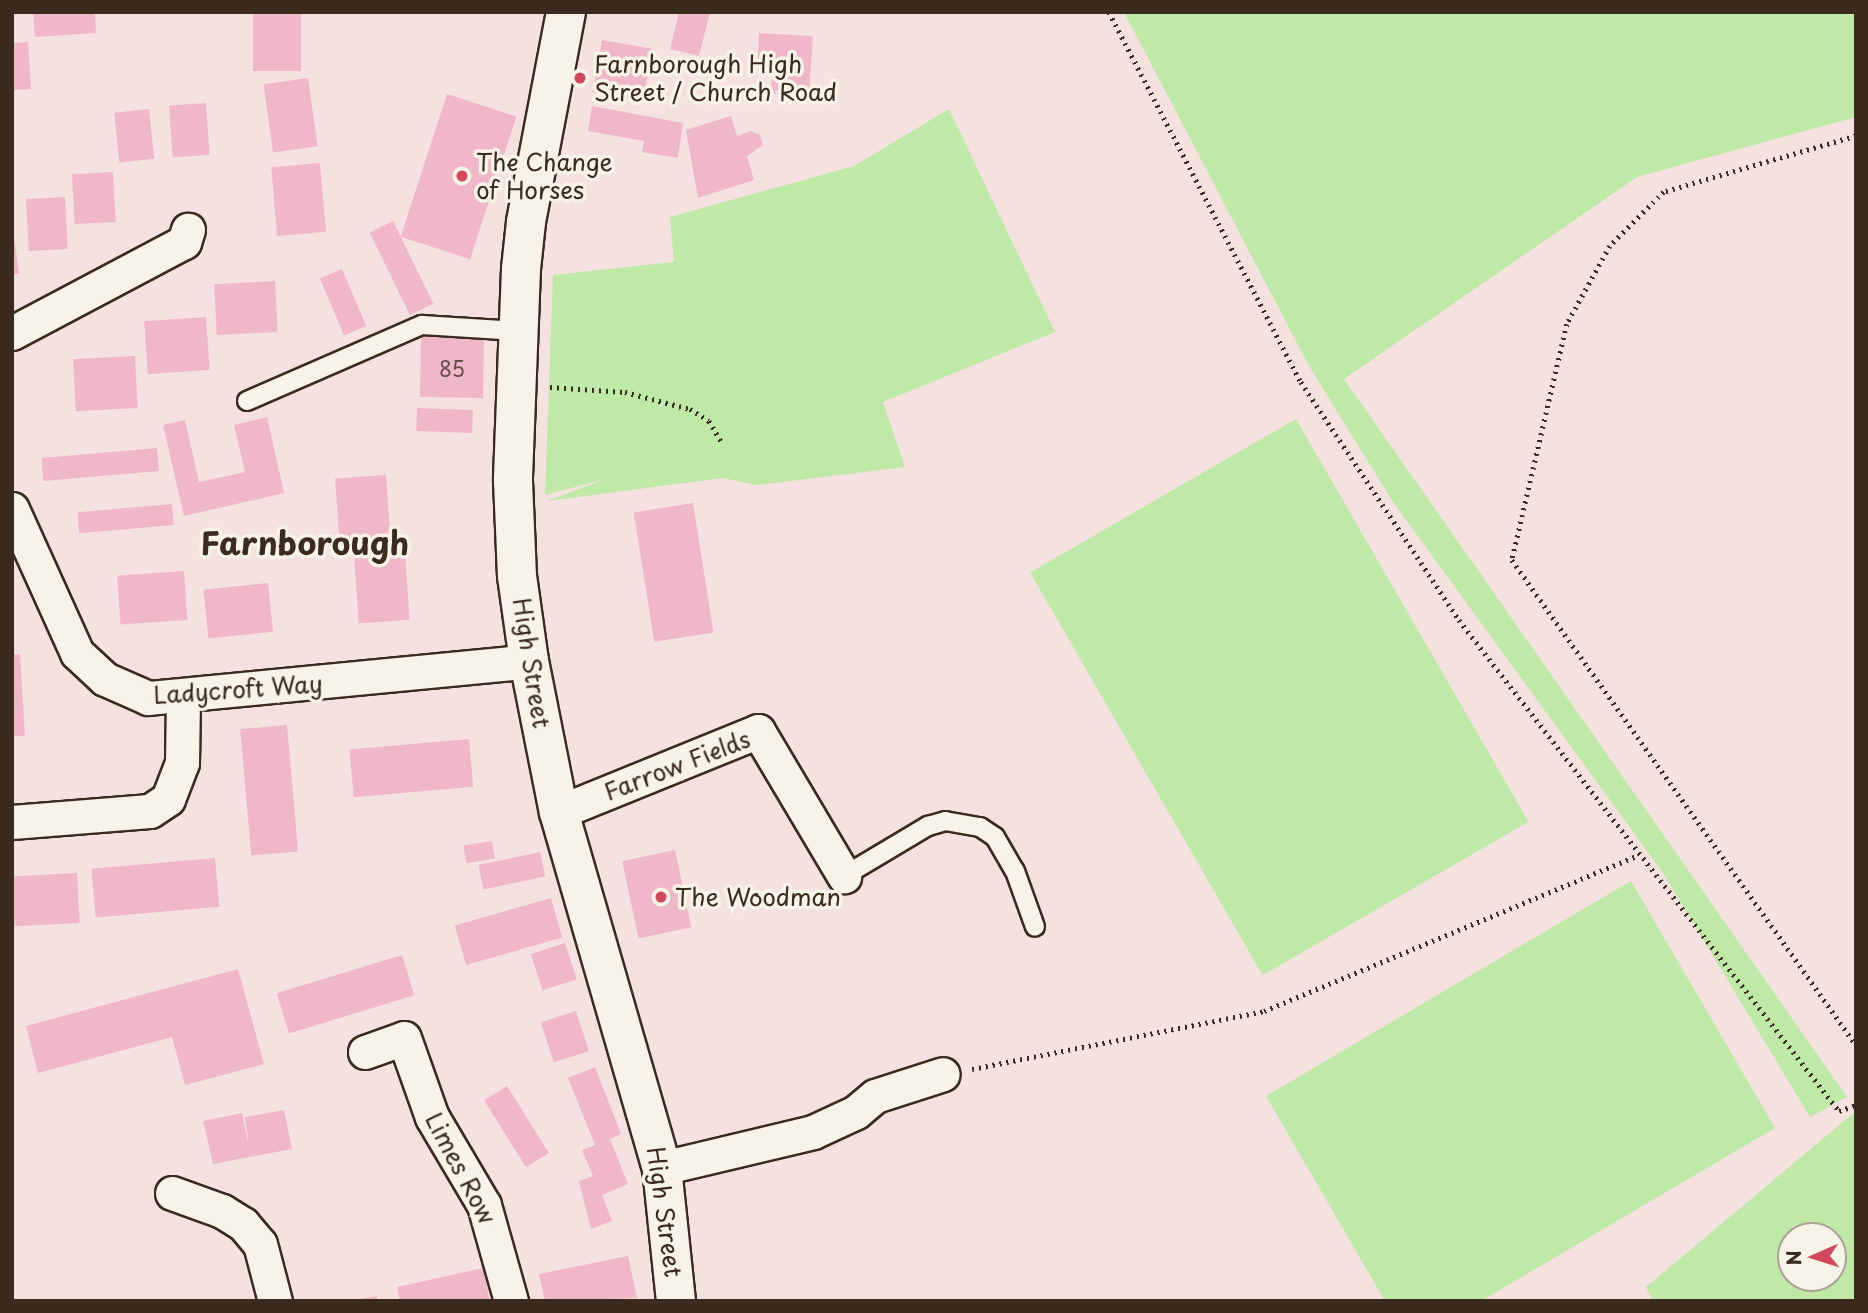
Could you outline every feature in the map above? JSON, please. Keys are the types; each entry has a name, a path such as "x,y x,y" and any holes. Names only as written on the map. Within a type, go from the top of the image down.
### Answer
{"main road":[{"name":"High Street","path":"566,12 526,222 517,331 514,532 529,661 559,812 662,1168 676,1301"}],"street":[{"path":"12,333 184,242 188,230"},
{"name":"Ladycroft Way","path":"12,509 76,653 90,668 125,691 148,698 183,698 529,661"},
{"path":"12,822 150,811 168,799 183,763 183,698"},
{"name":"Farrow Fields","path":"559,812 758,731 844,876"},
{"name":"Limes Row","path":"365,1052 404,1038 432,1117 494,1228 511,1301"},
{"path":"662,1168 813,1132 856,1112 875,1096 943,1074"},
{"path":"172,1193 222,1211 243,1224 260,1244 275,1301"}],"lane":[{"path":"247,401 422,325 517,331"},
{"path":"844,876 928,826 944,821 980,827 995,836 1015,871 1035,927"}],"path":[{"path":"1110,12 1301,382 1459,620 1638,855 1839,1111 1856,1105"},
{"path":"1856,135 1664,192 1610,246 1567,324 1512,559 1856,1045"},
{"path":"516,384 625,392 690,409 709,421 721,441"},
{"path":"943,1074 1264,1011 1638,855"}],"green space":[{"path":"1124,12 1856,12 1856,117 1637,177 1344,379 1847,1097 1810,1117 1663,873 1393,502 1309,366"},
{"path":"949,109 1055,332 883,402 905,467 757,485 723,478 547,501 606,479 545,495 553,275 674,262 670,217 854,166"},
{"path":"1296,419 1529,822 1263,975 1030,572"},
{"path":"1631,881 1775,1128 1481,1301 1385,1301 1266,1096"},
{"path":"1856,1111 1856,1301 1653,1301 1646,1287"}],"building":[{"path":"33,12 95,12 96,33 35,37"},
{"path":"253,12 301,12 301,71 253,71"},
{"path":"679,12 710,12 699,56 670,49"},
{"path":"759,33 813,36 809,96 771,93 773,62 758,61"},
{"path":"602,40 652,49 643,101 593,92"},
{"path":"28,42 31,89 12,90 12,43"},
{"path":"308,78 318,146 273,153 263,84"},
{"path":"447,94 516,117 470,259 401,237"},
{"path":"206,103 210,155 173,157 169,106"},
{"path":"592,106 683,123 678,158 642,152 644,141 588,131"},
{"path":"149,109 154,159 119,162 114,113"},
{"path":"731,116 737,136 751,131 760,135 763,145 747,156 754,180 698,198 686,130"},
{"path":"320,163 326,232 277,236 271,167"},
{"path":"113,172 116,222 75,224 72,174"},
{"path":"65,197 68,249 29,251 26,199"},
{"path":"12,221 19,274 12,274"},
{"path":"393,221 433,304 410,315 370,232"},
{"path":"342,269 366,326 344,335 320,278"},
{"path":"275,281 278,332 217,335 214,284"},
{"path":"206,317 210,370 148,374 144,321"},
{"path":"421,337 484,338 483,398 420,397"},
{"path":"135,356 138,408 76,411 73,359"},
{"path":"417,408 473,410 472,433 416,431"},
{"path":"267,417 284,493 184,516 163,425 185,420 199,482 245,472 234,425"},
{"path":"157,448 159,471 43,481 41,458"},
{"path":"386,475 391,545 340,548 335,479"},
{"path":"693,503 713,632 654,642 634,512"},
{"path":"172,504 174,525 79,533 77,512"},
{"path":"405,553 410,620 359,623 354,557"},
{"path":"184,571 187,620 121,625 117,576"},
{"path":"268,583 273,632 208,639 203,590"},
{"path":"20,654 25,736 12,736 12,655"},
{"path":"287,725 298,852 251,856 240,729"},
{"path":"469,739 473,787 354,797 349,749"},
{"path":"492,841 495,859 466,863 463,846"},
{"path":"675,850 691,927 639,939 622,861"},
{"path":"540,852 545,876 484,890 478,865"},
{"path":"215,858 219,907 96,918 91,869"},
{"path":"77,873 80,923 15,926 12,876"},
{"path":"551,898 562,937 466,965 455,926"},
{"path":"565,943 577,979 543,990 531,954"},
{"path":"402,955 414,995 289,1033 277,993"},
{"path":"238,969 264,1064 185,1085 172,1037 38,1073 26,1026"},
{"path":"576,1011 589,1051 554,1062 541,1022"},
{"path":"595,1067 621,1134 610,1139 628,1184 602,1195 612,1221 591,1229 579,1181 593,1176 582,1150 595,1145 568,1078"},
{"path":"507,1086 549,1153 526,1167 484,1100"},
{"path":"284,1110 292,1149 213,1164 203,1121 242,1113 249,1146 245,1117"},
{"path":"628,1256 637,1298 545,1301 539,1274"},
{"path":"483,1268 490,1301 400,1301 397,1287"},
{"path":"377,1296 378,1301 359,1299"}],"place":[{"name":"Farnborough High Street / Church Road","path":"580,78"},
{"name":"The Change of Horses","path":"462,176"},
{"name":"The Woodman","path":"661,897"}],"district":[{"name":"Farnborough","path":"305,542"}]}
